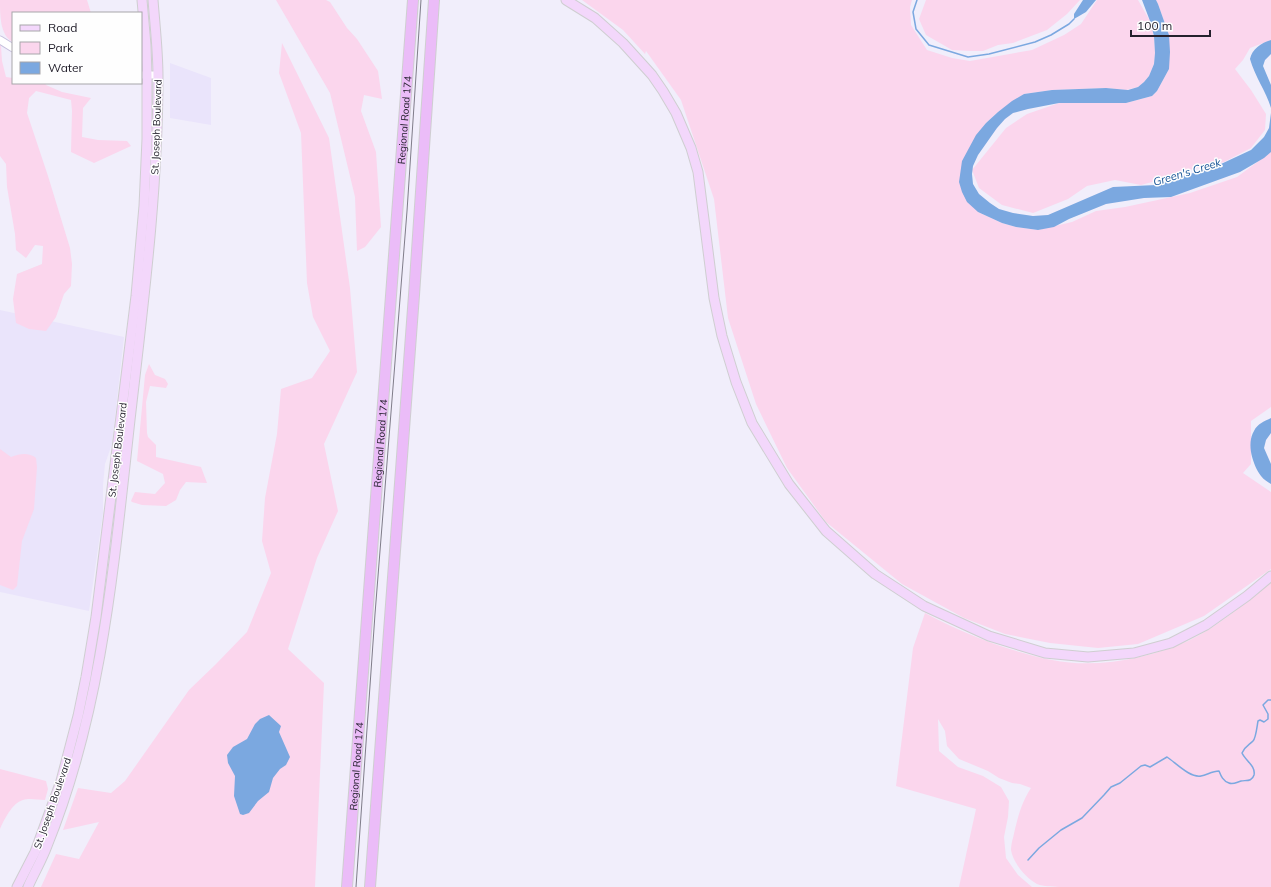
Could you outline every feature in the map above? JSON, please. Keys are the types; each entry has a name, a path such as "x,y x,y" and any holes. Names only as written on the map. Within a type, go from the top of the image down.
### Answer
{"highway":[{"name":"Regional Road 174","path":"347,887 413,0"},
{"path":"370,887 434,0"}],"main road":[{"name":"St. Joseph Boulevard","path":"142,0 146,45 144,75 148,206"},
{"name":"St. Joseph Boulevard","path":"17,887 35,852 61,781 78,716 91,678 107,616 116,545 140,296 158,75 153,0"},
{"path":"566,0 595,18 624,43 652,75 676,113 691,148 698,172 714,298 722,336 736,382 752,423 789,484 826,531 875,574 924,606 989,636 1045,653 1088,657 1134,653 1171,643 1206,625 1247,596 1271,576"},
{"name":"St. Joseph Boulevard","path":"28,887 47,847 70,783 88,719 96,617 140,296"},
{"path":"106,544 116,545"}],"street":[{"path":"0,40 12,47"},
{"path":"144,75 158,75"}],"shaded area":[{"path":"170,63 211,78 211,125 170,118"},
{"path":"0,310 124,337 112,444 105,464 103,513 89,611 0,592"}],"green space":[{"path":"0,0 87,0 91,12 12,12 12,41 5,35 1,18"},
{"path":"276,0 326,0 330,2 378,71 382,99 364,95 361,111 376,152 381,227 365,247 357,251 355,197 330,93"},
{"path":"582,0 912,0 910,7 911,25 927,50 952,58 970,61 1032,50 1064,35 1081,24 1097,0 1138,0 1150,21 1154,36 1154,64 1149,76 1144,82 1138,87 1126,90 1106,88 1052,90 1024,94 998,112 986,123 962,161 978,212 1002,223 1016,227 1038,230 1072,222 1096,211 1125,207 1190,193 1237,177 1271,152 1271,407 1251,421 1251,464 1243,473 1271,492 1271,569 1204,616 1138,644 1098,648 1050,643 1005,634 964,618 902,584 826,522 787,468 756,404 728,318 714,199 681,100 646,51 645,54 623,30"},
{"path":"926,0 1080,0 1067,14 1047,30 1013,43 998,45 983,51 971,51 952,50 926,35 919,19"},
{"path":"1156,0 1271,0 1271,40 1250,48 1243,60 1235,69 1251,90 1266,114 1265,130 1251,148 1224,162 1193,169 1141,185 1115,180 1087,186 1068,199 1033,213 1002,205 979,188 972,170 1006,128 1027,114 1059,103 1126,103 1152,96 1157,91 1169,69 1169,35"},
{"path":"282,43 329,138 350,288 357,372 324,444 338,511 317,558 288,649 324,683 315,887 41,887 56,854 79,859 99,822 63,830 78,788 111,793 125,781 189,690 247,632 271,573 262,541 265,498 277,434 281,389 312,378 330,351 313,317 307,283 301,133 279,73"},
{"path":"0,45 6,77 12,78 12,84 46,84 62,92 91,98 83,108 82,137 98,140 127,141 131,146 94,163 71,152 71,100 36,91 29,98 27,113 70,248 72,264 71,286 64,294 56,317 46,331 29,329 16,323 13,299 17,274 42,264 43,246 35,245 26,258 16,250 15,234 7,187 6,164 0,156"},
{"path":"149,364 155,375 165,379 168,384 166,388 150,386 146,402 147,433 148,437 156,445 156,457 201,467 207,483 186,482 180,490 176,500 166,506 142,505 131,501 135,492 155,494 165,483 163,474 137,461 145,375"},
{"path":"0,449 11,457 24,454 33,456 36,458 37,467 34,509 22,541 17,586 13,590 0,585"},
{"path":"1271,581 1271,887 1059,887 1037,884 1021,870 1014,860 1011,850 1020,812 1031,788 999,778 988,771 959,759 947,746 945,731 938,719 939,751 958,767 983,776 1001,787 1009,801 1008,817 1004,837 1006,858 1018,875 1032,887 959,887 976,809 896,786 913,648 925,613 971,635 1019,652 1069,663 1104,663 1121,661 1156,653 1188,641 1221,621"},
{"path":"0,769 46,781 48,789 45,800 25,799 15,805 9,812 0,829"}],"water":[{"path":"1083,0 1096,0 1086,12 1074,19 1074,14"},
{"path":"1142,0 1156,0 1169,35 1169,69 1157,91 1152,96 1126,103 1059,103 1013,113 997,128 978,155 973,166 973,184 979,194 999,209 1033,216 1048,215 1113,187 1156,185 1221,164 1251,150 1264,137 1269,128 1271,113 1271,152 1264,158 1240,172 1171,197 1144,198 1106,204 1069,219 1054,227 1038,230 1016,227 1002,223 978,212 967,202 962,192 959,182 962,161 976,135 998,112 1024,94 1052,90 1106,88 1128,90 1138,87 1149,76 1154,64 1154,36"},
{"path":"1271,40 1271,54 1265,60 1263,66 1271,85 1271,108 1250,59 1253,52 1258,47"},
{"path":"1271,418 1271,433 1266,440 1264,448 1271,464 1271,484 1263,479 1258,471 1253,460 1251,442 1257,426"},
{"path":"269,715 281,726 279,732 290,757 286,765 280,769 273,778 269,792 258,801 249,813 243,815 240,814 234,796 235,776 228,763 227,755 233,747 247,739 255,724 260,719"}],"waterway":[{"name":"Green's Creek","path":"917,0 913,12 916,29 929,45 968,57 989,54 1035,42 1051,35 1069,24 1074,19"},
{"path":"1028,860 1039,848 1061,830 1082,818 1111,787 1120,783 1141,766 1145,765 1150,767 1167,757 1183,770 1192,775 1201,776 1219,771 1224,780 1230,784 1252,779 1254,775 1252,766 1242,753 1253,741 1256,735 1258,721 1260,720 1264,722 1268,719 1268,714 1263,705 1268,700 1271,700"}],"tram line":[{"path":"356,887 375,614 407,211 421,0"}]}
